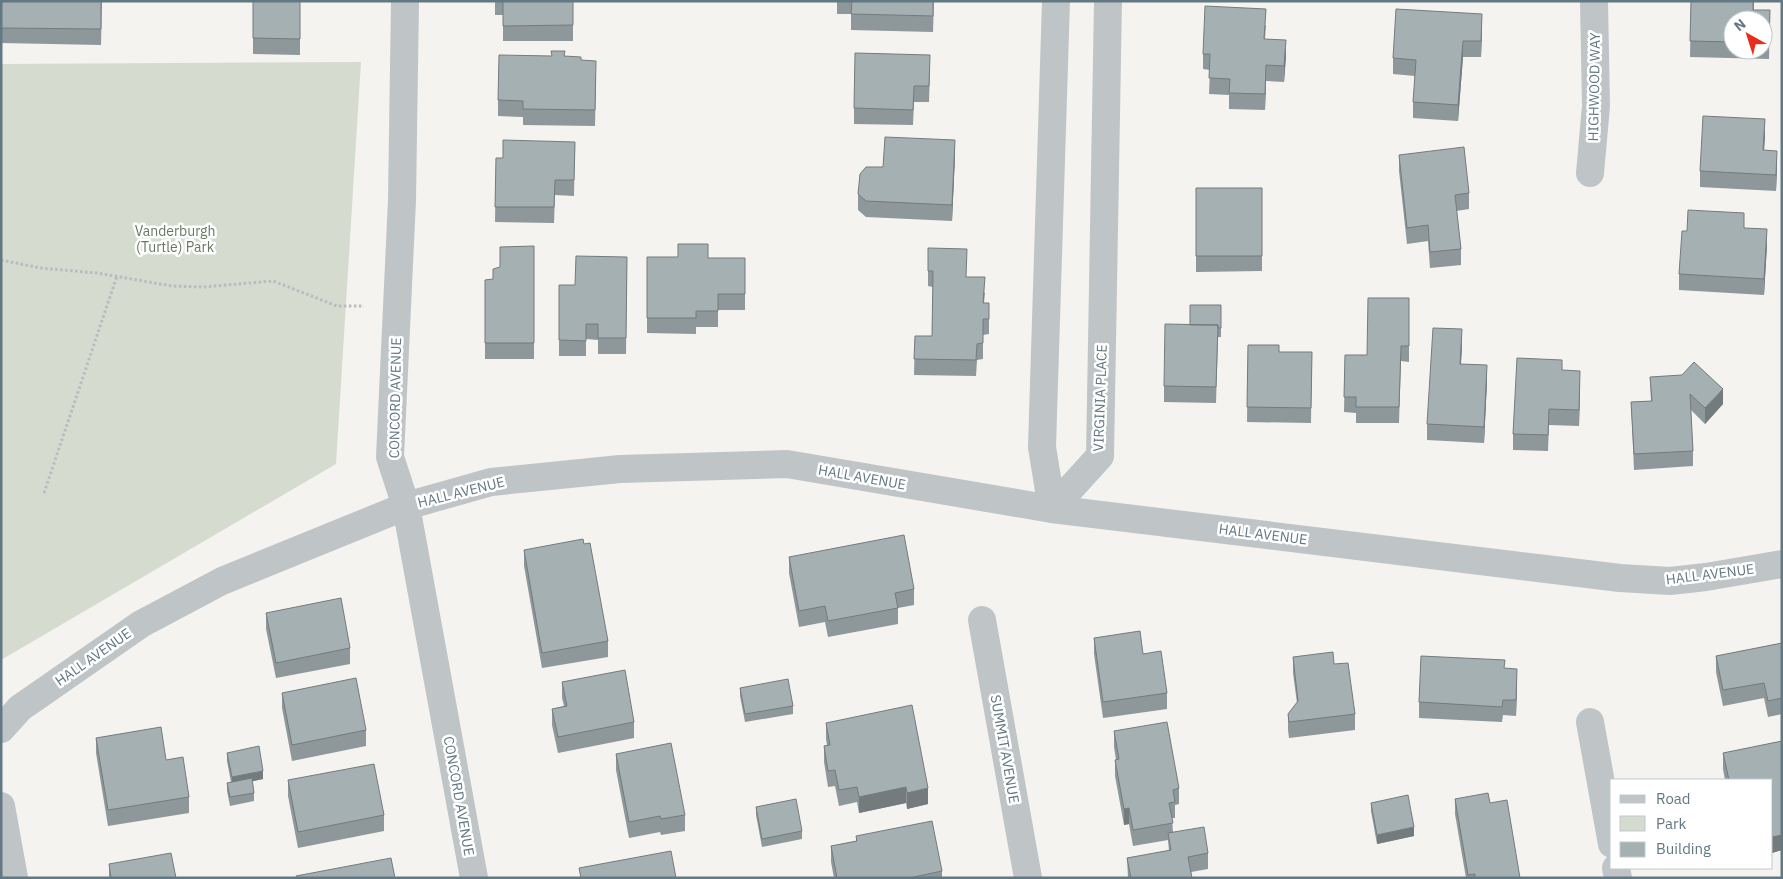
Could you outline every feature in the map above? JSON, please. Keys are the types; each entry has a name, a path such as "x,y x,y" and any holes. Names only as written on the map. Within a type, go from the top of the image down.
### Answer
{"street":[{"name":"CONCORD AVENUE","path":"405,1 402,200 390,457 406,506 474,878"},
{"path":"1052,509 1042,447 1056,1"},
{"name":"VIRGINIA PLACE","path":"1052,509 1100,456 1108,1"},
{"name":"HIGHWOOD WAY","path":"1590,174 1596,106 1594,1"},
{"name":"HALL AVENUE","path":"1,729 20,708 141,624 222,581 406,506 491,482 620,469 787,464 1052,509 1620,578 1670,581 1782,564"},
{"name":"SUMMIT AVENUE","path":"982,620 1028,878"},
{"path":"1590,722 1610,833"},
{"path":"1,806 14,878"}],"path":[{"path":"1,260 40,268 117,276 172,286 203,287 273,281 338,306 397,307"},
{"path":"44,492 117,276"}],"green space":[{"name":"Vanderburgh (Turtle) Park","path":"361,62 336,464 1,660 1,64"}],"building":[{"path":"1,1 101,1 101,29 1,28"},
{"path":"253,1 300,1 300,39 253,38"},
{"path":"503,1 573,1 573,25 503,26"},
{"path":"852,1 933,1 933,16 851,14"},
{"path":"1691,1 1753,1 1753,10 1723,10 1723,42 1690,41"},
{"path":"1205,6 1266,9 1264,39 1286,40 1284,66 1266,65 1265,94 1229,93 1230,79 1209,78 1210,54 1203,54"},
{"path":"1396,9 1482,14 1481,41 1463,41 1458,105 1413,102 1416,60 1393,58"},
{"path":"551,51 565,51 564,56 581,57 581,60 596,61 595,110 523,109 523,101 498,100 499,55 552,56"},
{"path":"855,53 930,55 929,86 914,86 913,110 854,108"},
{"path":"1703,116 1765,119 1763,150 1777,151 1776,175 1700,171"},
{"path":"885,137 955,140 952,205 866,201 858,194 860,174 866,167 883,167"},
{"path":"503,140 575,142 574,180 555,180 554,207 495,207 496,158 503,158"},
{"path":"1464,147 1469,193 1455,195 1461,249 1430,252 1428,225 1407,228 1399,155"},
{"path":"1196,188 1262,188 1262,256 1196,256"},
{"path":"1688,210 1744,213 1744,228 1767,229 1764,279 1679,274 1682,231 1687,231"},
{"path":"678,244 708,244 708,258 745,258 745,294 718,294 718,311 696,311 696,318 647,318 647,257 678,257"},
{"path":"534,246 534,343 485,343 485,280 493,279 493,269 500,267 500,247"},
{"path":"928,248 967,249 966,277 985,277 983,303 989,303 989,319 983,319 983,343 977,344 976,360 914,359 915,336 932,336 933,271 928,271"},
{"path":"576,256 627,257 626,338 598,338 598,324 586,324 586,341 559,340 559,285 575,285"},
{"path":"1368,298 1409,298 1409,346 1401,346 1399,407 1356,407 1356,397 1344,397 1345,355 1367,355"},
{"path":"1190,305 1221,305 1221,328 1218,328 1218,325 1190,325"},
{"path":"1165,324 1218,325 1216,387 1164,386"},
{"path":"1433,328 1462,329 1460,364 1487,365 1484,427 1427,424"},
{"path":"1248,345 1279,345 1279,352 1312,352 1311,408 1247,407"},
{"path":"1517,358 1562,360 1562,370 1580,371 1579,410 1549,409 1548,435 1513,434"},
{"path":"1694,362 1723,389 1705,408 1690,394 1693,451 1634,454 1631,402 1652,401 1650,377 1682,375"},
{"path":"904,535 914,589 895,593 898,608 828,621 825,606 799,611 789,557"},
{"path":"583,539 584,544 590,543 608,641 542,653 524,550"},
{"path":"341,598 350,648 276,663 266,613"},
{"path":"1140,631 1143,654 1161,651 1167,693 1103,702 1094,638"},
{"path":"1782,643 1782,698 1768,701 1764,683 1723,690 1716,656"},
{"path":"1333,652 1334,664 1348,663 1355,714 1289,722 1288,714 1298,701 1293,657"},
{"path":"1421,656 1505,660 1504,668 1517,669 1516,700 1503,700 1502,707 1419,702"},
{"path":"625,670 634,722 558,737 552,709 567,706 562,682"},
{"path":"356,678 366,730 292,745 282,693"},
{"path":"788,679 793,706 745,714 740,688"},
{"path":"912,705 928,788 907,793 906,787 859,797 857,787 839,790 835,770 828,771 824,746 830,745 826,723"},
{"path":"1167,722 1179,788 1173,790 1175,802 1169,803 1173,823 1133,830 1129,808 1124,809 1115,760 1119,759 1114,731"},
{"path":"161,727 166,760 183,757 189,797 108,810 96,738"},
{"path":"1782,741 1782,835 1773,837 1773,779 1729,779 1723,753"},
{"path":"671,743 685,815 661,819 660,816 629,822 616,754"},
{"path":"259,746 263,771 232,777 227,753"},
{"path":"374,764 384,815 298,832 288,780"},
{"path":"252,778 254,793 230,797 227,783"},
{"path":"1488,793 1490,803 1507,800 1520,878 1475,878 1475,874 1468,875 1455,799"},
{"path":"1408,795 1414,827 1377,835 1371,803"},
{"path":"796,799 802,831 762,839 756,807"},
{"path":"932,821 942,871 909,878 837,878 831,846 857,841 856,836"},
{"path":"1204,827 1208,853 1188,857 1192,878 1131,878 1127,858 1171,850 1168,833"},
{"path":"671,851 676,878 581,878 579,868"},
{"path":"171,853 176,878 111,878 109,864"},
{"path":"391,858 395,878 297,878 296,876"}]}
